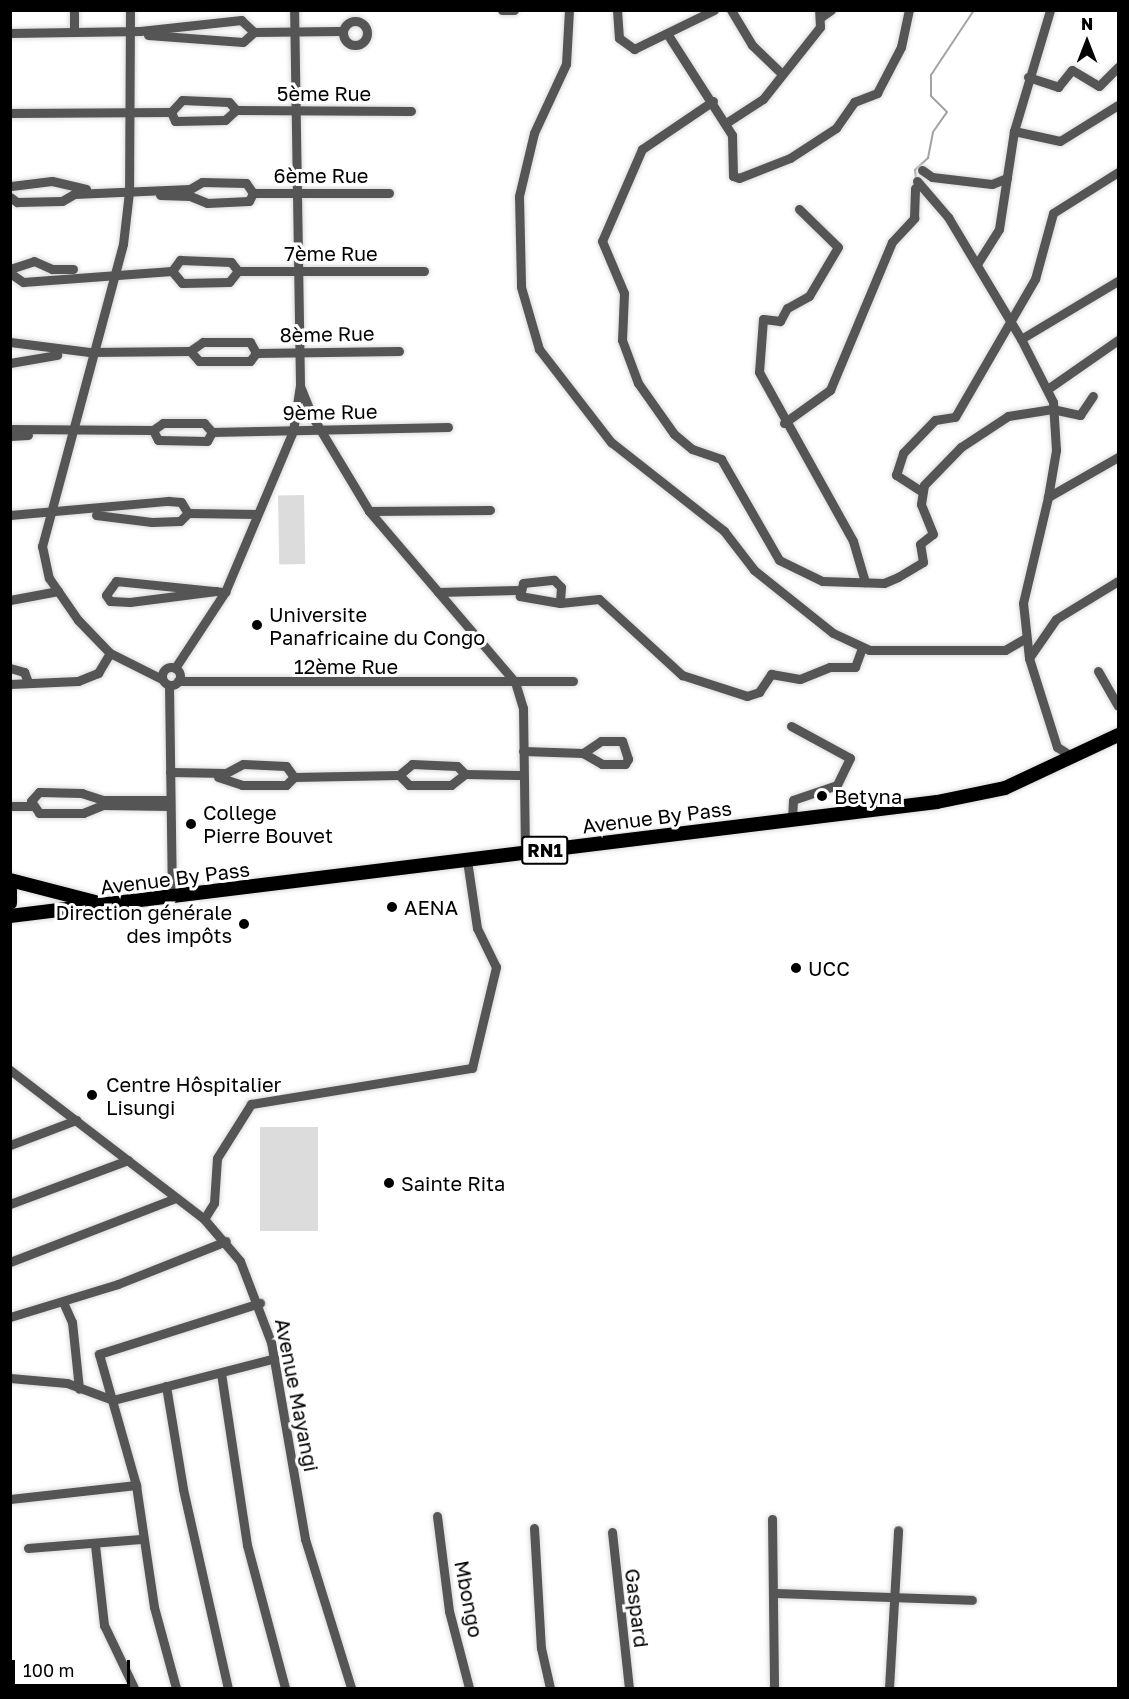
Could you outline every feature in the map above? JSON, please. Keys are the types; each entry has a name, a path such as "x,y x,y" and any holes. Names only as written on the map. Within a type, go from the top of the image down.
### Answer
{"highway":[{"name":"Avenue By Pass","path":"10,916 172,898 971,796 1073,757 1119,735"},
{"path":"10,880 111,905"},
{"path":"10,890 10,903"}],"street":[{"path":"74,10 74,32"},
{"path":"130,10 135,32 126,192 114,272 93,352 68,432 48,512 42,555 58,591 108,650 170,682"},
{"path":"172,898 170,682 174,668 221,592 257,514 293,431 300,385 297,354 294,10"},
{"path":"502,10 514,10"},
{"path":"569,10 566,64 534,133 519,196 521,287 533,339 611,442 724,531 772,586 832,633 862,648 1005,650 1024,639"},
{"path":"617,10 619,38 634,49 668,35 714,10"},
{"path":"731,10 752,45 781,73"},
{"path":"726,123 763,99 781,73 814,35 820,14 831,10"},
{"path":"668,35 726,123 733,138 729,145 735,178 790,158 836,128 854,102 881,87 901,47 909,10"},
{"path":"977,264 999,229 1014,131 1028,77 1050,10"},
{"path":"190,32 203,21 241,20 254,32"},
{"path":"10,33 190,32 243,42 254,32 339,31"},
{"path":"1028,77 1058,87 1072,70 1099,86 1119,67"},
{"path":"10,113 171,112 184,122 225,120 236,110 229,102 182,100 171,112"},
{"path":"713,101 648,142 606,225 602,241 625,303 624,351 638,383 674,435 692,449 721,459 779,560 822,581 865,582 898,577 925,559 920,544 933,529 923,513 921,491"},
{"path":"1014,131 1060,141 1119,105"},
{"name":"5ème Rue","path":"236,110 411,111"},
{"path":"922,170 932,177 992,184 1007,178"},
{"path":"921,491 896,475 903,453 934,420 955,417 1008,317 1035,279 1053,213 1119,172"},
{"path":"10,186 52,181 73,191 190,192 207,203 249,201 254,193 246,183 202,182 190,192"},
{"path":"784,423 830,390 892,242 914,218 916,185 977,264 1049,388 1056,450 1048,497 1023,603 1024,639 1056,747 1073,757"},
{"path":"10,197 17,202 62,201 73,191"},
{"name":"6ème Rue","path":"254,193 389,193"},
{"path":"799,209 838,246 809,296 787,308 780,321 762,319 759,328 759,372 784,423 853,541 865,582"},
{"path":"180,260 231,262 238,271 229,282 182,283 172,271 180,260"},
{"path":"52,273 34,261 10,271 23,282 52,273 172,271"},
{"name":"7ème Rue","path":"238,271 424,271"},
{"path":"1021,339 1119,281"},
{"path":"1049,388 1119,340"},
{"path":"10,342 31,352 93,352 190,351 203,342 250,342 256,353 250,360 200,361 190,351"},
{"name":"8ème Rue","path":"256,353 399,351"},
{"path":"10,363 31,352"},
{"path":"300,385 323,431 369,511 515,682 523,708 525,853"},
{"path":"921,491 994,422 1018,412 1052,409 1080,415 1093,396"},
{"path":"10,436 153,430 163,423 204,423 212,432 207,441 158,440 153,430"},
{"name":"9ème Rue","path":"212,432 448,427"},
{"path":"10,429 68,432"},
{"path":"1048,497 1119,457"},
{"path":"10,515 58,511 121,511 168,501 181,502 188,513"},
{"path":"10,509 37,513"},
{"path":"369,511 490,510"},
{"path":"121,511 152,522 180,521 188,513 257,514"},
{"path":"438,592 519,590 529,582 554,580 561,587 560,603"},
{"path":"148,592 116,581 106,589 110,600 118,602 148,592 221,592"},
{"path":"1029,658 1056,619 1119,581"},
{"path":"519,590 524,598 560,603 599,599 682,675 747,696 759,692 771,674 800,679 830,667 855,667 862,648"},
{"path":"10,600 42,597 58,591"},
{"path":"10,594 42,597"},
{"path":"10,684 27,679 85,678 98,673 108,650"},
{"path":"10,668 27,679"},
{"path":"170,682 165,669 174,668"},
{"path":"1098,671 1119,706"},
{"name":"12ème Rue","path":"170,682 573,681"},
{"path":"791,726 850,758 837,784 793,800 792,820"},
{"path":"523,751 583,753 602,764 625,764 627,759 622,741 601,741 583,753"},
{"path":"226,775 243,764 286,766 294,777"},
{"path":"170,775 226,775 242,785 286,785 294,777 399,775 412,764 457,766 465,774"},
{"path":"399,775 409,785 451,785 465,774 523,775"},
{"path":"10,806 31,803 39,792 82,793 96,803"},
{"path":"10,801 31,803 39,813 75,814 96,803 170,803"},
{"path":"204,1219 214,1203 217,1158 251,1104 472,1068 496,967 477,928 467,860"},
{"name":"Avenue Mayangi","path":"12,1072 204,1219 226,1241 260,1303 275,1358 305,1539 351,1689"},
{"path":"10,1145 76,1120"},
{"path":"10,1204 128,1160"},
{"path":"10,1262 177,1198"},
{"path":"10,1317 63,1302 226,1241"},
{"path":"63,1302 72,1322 79,1389"},
{"path":"176,1689 141,1539 136,1485 100,1351 260,1303"},
{"path":"10,1378 79,1389 113,1400 275,1358"},
{"path":"221,1373 247,1545 285,1689"},
{"path":"166,1386 183,1489 228,1689"},
{"path":"10,1499 136,1485"},
{"name":"Mbongo","path":"437,1516 449,1611 469,1689"},
{"path":"772,1520 774,1689"},
{"path":"534,1528 541,1648 550,1689"},
{"path":"889,1689 898,1530"},
{"name":"Gaspard","path":"612,1532 629,1689"},
{"path":"28,1548 95,1545 141,1539"},
{"path":"95,1545 104,1625 134,1689"},
{"path":"773,1593 972,1600"}],"shaded area":[{"path":"278,495 304,495 305,564 279,564"},
{"path":"260,1127 318,1127 318,1231 260,1231"}],"waterway":[{"path":"916,179 915,170 928,158 933,132 947,112 931,96 931,75 974,10"}],"place":[{"name":"Universite Panafricaine du Congo","path":"257,625"},
{"name":"Betyna","path":"822,796"},
{"name":"College Pierre Bouvet","path":"191,824"},
{"name":"AENA","path":"392,907"},
{"name":"Direction générale des impôts","path":"244,924"},
{"name":"UCC","path":"796,968"},
{"name":"Centre Hôspitalier Lisungi","path":"92,1095"},
{"name":"Sainte Rita","path":"389,1183"}]}
